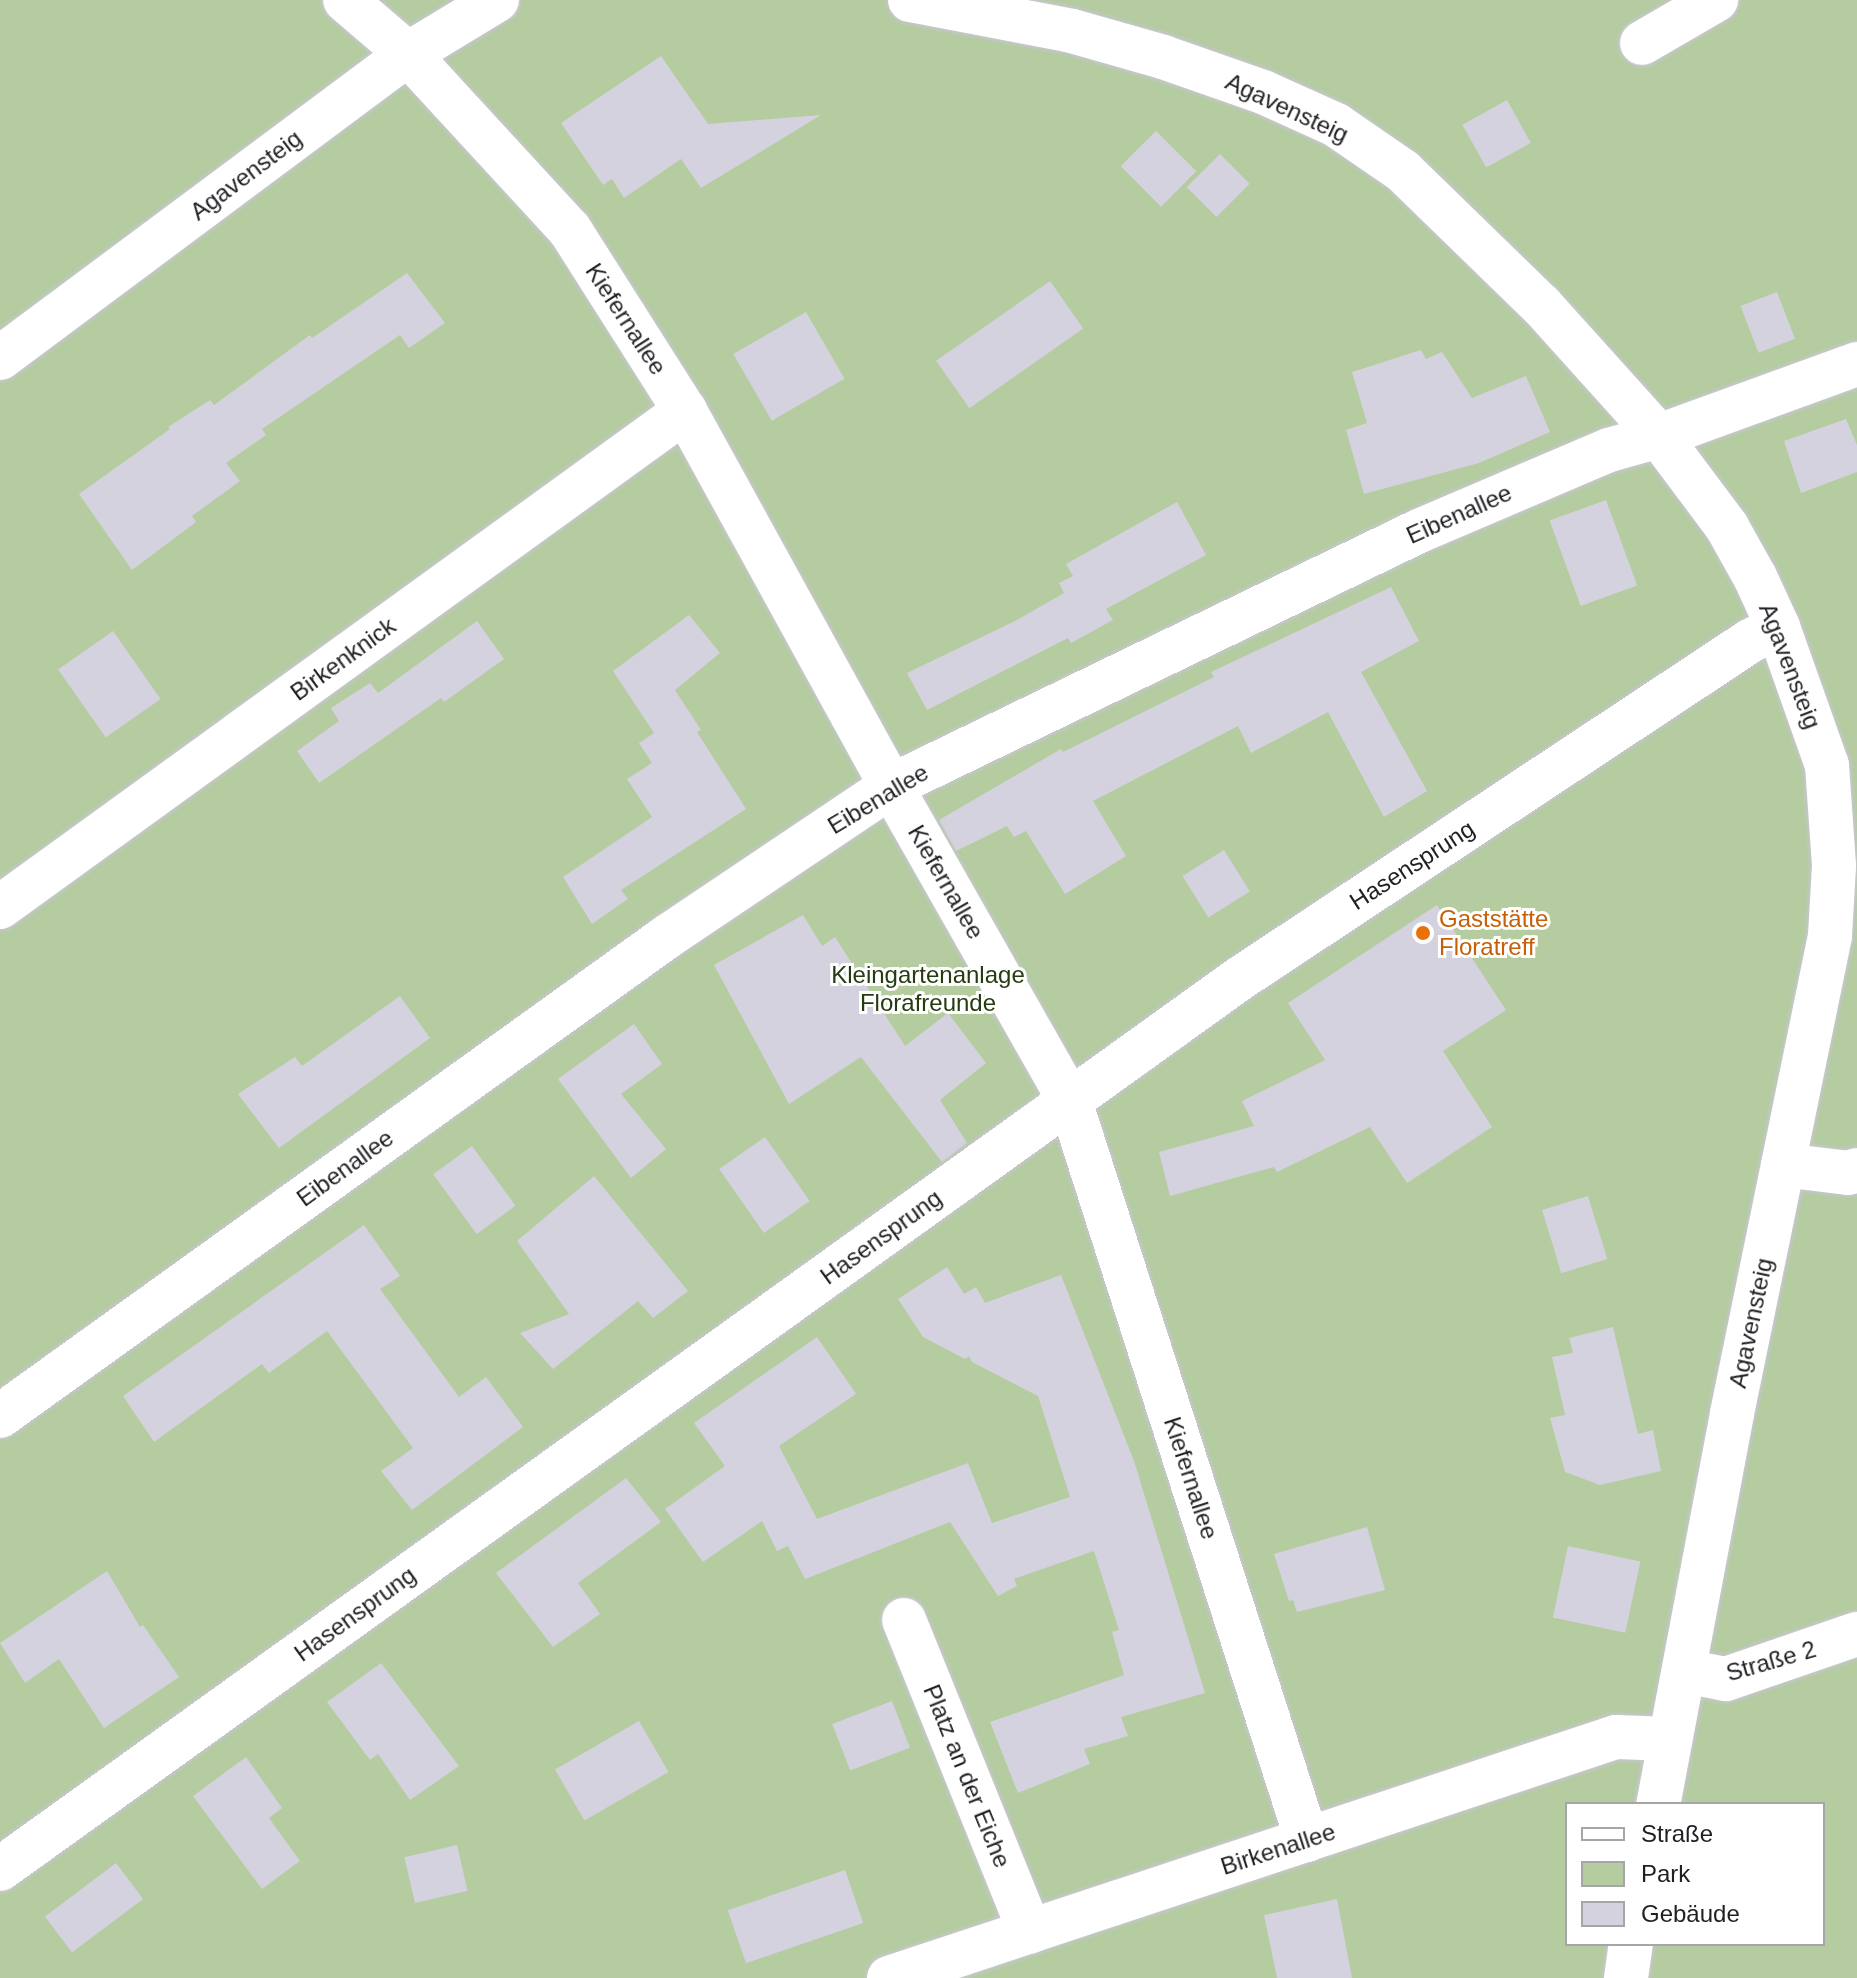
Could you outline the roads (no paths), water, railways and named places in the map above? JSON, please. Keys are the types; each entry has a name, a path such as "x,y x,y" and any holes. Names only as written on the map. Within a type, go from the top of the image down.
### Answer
{"lane":[{"name":"Kiefernallee","path":"345,0 408,54 570,230 685,411 791,598 891,786 1070,1101 1307,1840"},
{"name":"Agavensteig","path":"0,358 408,54 497,0"},
{"name":"Agavensteig","path":"910,0 1072,31 1163,57 1263,92 1336,125 1415,182 1541,305 1659,436 1727,527 1755,577 1842,760 1830,936 1732,1414 1658,1802"},
{"path":"1642,43 1716,0"},
{"name":"Eibenallee","path":"0,1416 668,936 891,786 1419,531 1609,450 1659,436 1857,364"},
{"name":"Birkenknick","path":"0,907 685,411"},
{"name":"Hasensprung","path":"0,1869 1239,979 1750,641 1778,627"},
{"path":"1783,1165 1848,1173 1857,1170"},
{"name":"Platz an der Eiche","path":"904,1620 1030,1932"},
{"name":"Straße 2","path":"1684,1671 1726,1679 1857,1634"},
{"name":"Birkenallee","path":"889,1978 1616,1737 1670,1739"},
{"path":"1626,1978 1631,1946"}],"place":[{"name":"Gaststätte Floratreff","path":"1423,933"}],"park label":[{"name":"Kleingartenanlage Florafreunde","path":"928,989"}]}
